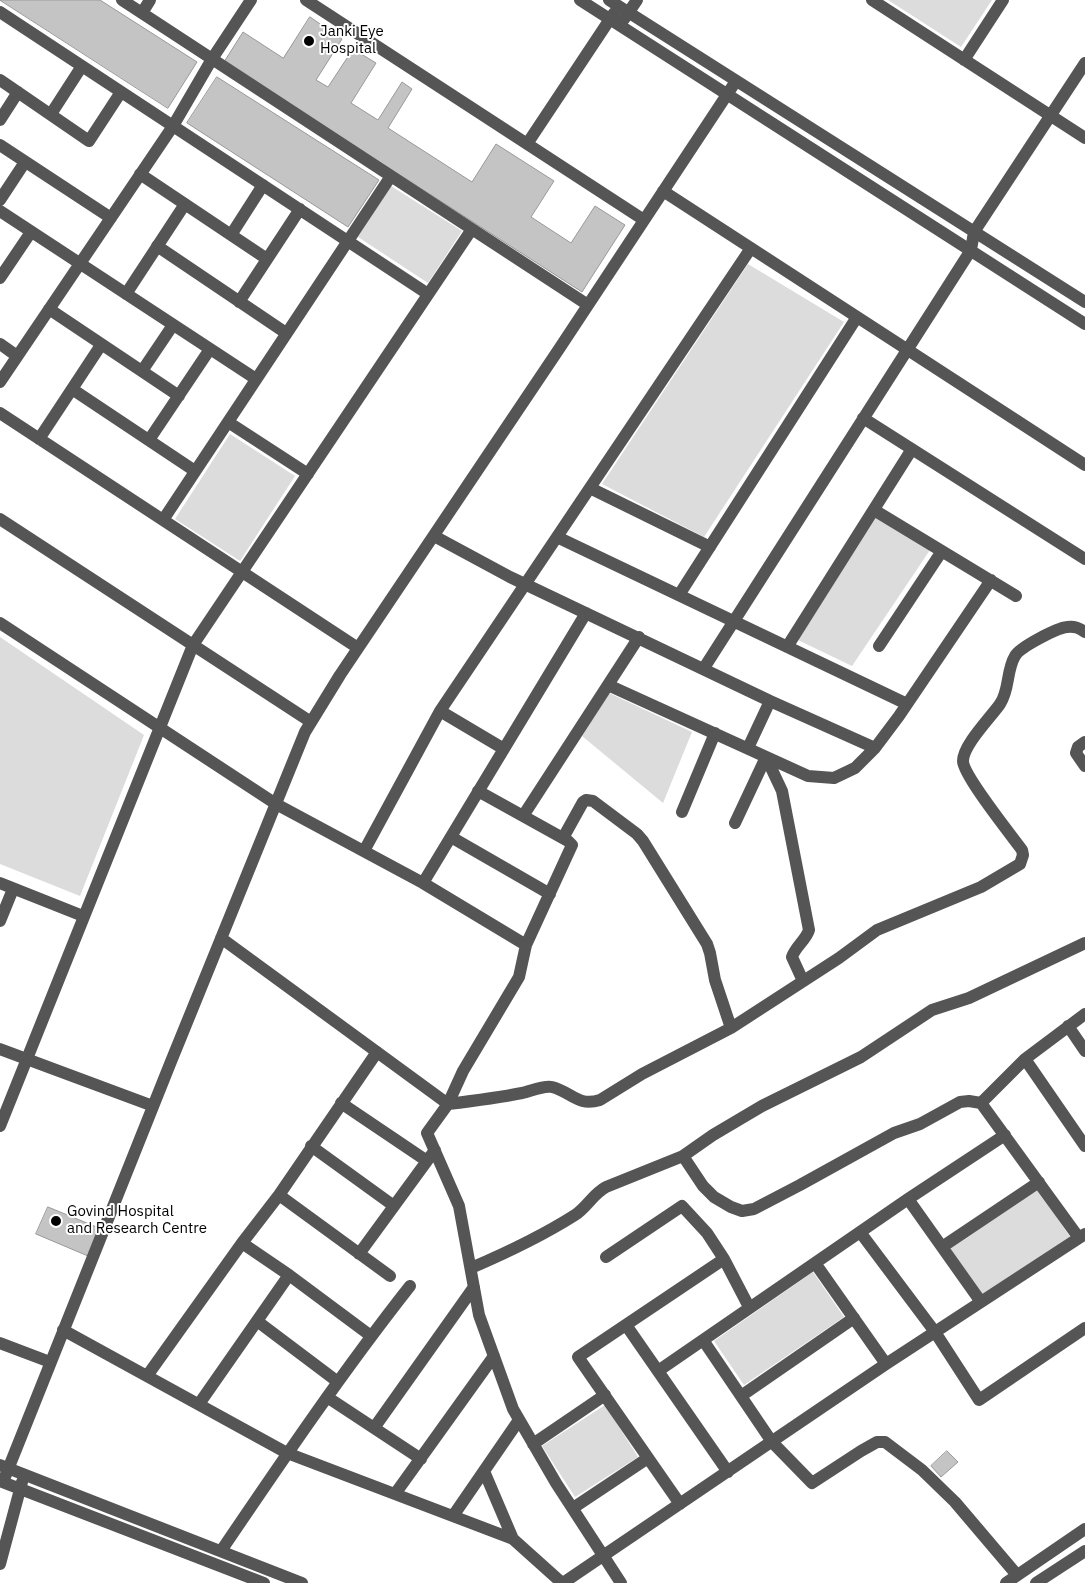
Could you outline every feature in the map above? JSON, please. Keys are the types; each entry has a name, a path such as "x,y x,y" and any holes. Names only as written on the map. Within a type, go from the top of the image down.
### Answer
{"street":[{"path":"122,0 588,305"},
{"path":"142,13 150,0"},
{"path":"0,382 173,126 212,59 251,0"},
{"path":"306,0 644,220"},
{"path":"619,6 637,0"},
{"path":"872,0 1085,138"},
{"path":"964,60 1003,0"},
{"path":"588,1 615,23 1085,324"},
{"path":"527,144 615,23 619,6"},
{"path":"619,6 1085,302"},
{"path":"1,16 82,66 428,294"},
{"path":"704,668 971,250 974,232 1085,63"},
{"path":"50,114 82,66"},
{"path":"0,80 90,141 121,92"},
{"path":"262,1567 260,1582 2,1482 4,1467 50,1362 305,732 358,648 736,81"},
{"path":"0,120 18,92"},
{"path":"0,146 111,218"},
{"path":"0,200 25,162"},
{"path":"140,174 267,259"},
{"path":"163,520 391,176"},
{"path":"231,235 263,185"},
{"path":"663,191 1085,465"},
{"path":"126,294 185,204"},
{"path":"240,302 300,209"},
{"path":"0,211 256,379"},
{"path":"0,1126 193,645 472,229"},
{"path":"0,278 31,232"},
{"path":"157,246 286,333"},
{"path":"364,852 440,712 751,248"},
{"path":"49,309 179,396"},
{"path":"679,595 857,317"},
{"path":"142,371 173,324"},
{"path":"0,344 17,356"},
{"path":"39,439 101,345"},
{"path":"149,440 210,349"},
{"path":"72,389 195,471"},
{"path":"0,413 358,648"},
{"path":"863,418 1085,559"},
{"path":"228,422 308,474"},
{"path":"787,647 912,449"},
{"path":"590,488 710,547"},
{"path":"874,510 1016,596"},
{"path":"0,519 311,722"},
{"path":"434,536 525,584 770,701 875,748"},
{"path":"557,537 907,704"},
{"path":"879,646 942,551"},
{"path":"608,685 808,776 834,778 855,768 875,748 991,580"},
{"path":"423,883 586,613"},
{"path":"0,623 276,804 423,883 526,945"},
{"path":"221,938 448,1104 522,1093 550,1086 565,1092 575,1100 593,1102 600,1100 642,1074 731,1028 839,958 877,930 981,887 1020,864 1023,855 1022,850 973,782 963,762 964,754 1000,704 1006,692 1014,657 1020,650 1065,627 1076,627 1085,632"},
{"path":"523,816 639,637"},
{"path":"748,748 770,701"},
{"path":"440,712 504,749"},
{"path":"682,812 715,733"},
{"path":"1085,742 1078,747 1076,753 1085,766"},
{"path":"766,757 782,791 809,930 792,957 804,980"},
{"path":"735,823 766,757"},
{"path":"478,791 570,842 572,845 526,945 519,977 464,1071 448,1104 427,1133 459,1206 479,1315 512,1409 572,1508 621,1583"},
{"path":"563,838 583,802 586,800 593,801 637,834 707,944 715,980 731,1028"},
{"path":"451,837 550,894"},
{"path":"0,883 83,916"},
{"path":"0,921 13,889"},
{"path":"471,1268 511,1251 576,1215 589,1204 600,1190 682,1156 762,1106 862,1057 932,1010 969,998 1085,943"},
{"path":"981,1103 1025,1059 1085,1014"},
{"path":"1068,1026 1085,1051"},
{"path":"0,1050 153,1106"},
{"path":"147,1376 242,1243 279,1195 376,1052"},
{"path":"1025,1059 1085,1146"},
{"path":"63,1330 287,1453 513,1539 562,1583 886,1364 1082,1236 1039,1182 981,1103 960,1102 920,1124 894,1133 800,1186 754,1209 742,1211 730,1207 714,1197 702,1186 682,1156"},
{"path":"342,1103 427,1161"},
{"path":"658,1371 749,1307 1005,1135"},
{"path":"311,1146 394,1206"},
{"path":"359,1254 435,1150"},
{"path":"942,1247 1039,1182"},
{"path":"279,1195 390,1276"},
{"path":"908,1199 981,1302"},
{"path":"606,1257 682,1206 707,1233 724,1259 749,1307"},
{"path":"860,1232 935,1332 979,1400 1085,1328"},
{"path":"242,1243 289,1275 370,1336"},
{"path":"680,1504 578,1357 724,1259"},
{"path":"815,1263 886,1364"},
{"path":"199,1404 289,1275"},
{"path":"221,1551 287,1453 370,1336 410,1286"},
{"path":"374,1428 474,1287"},
{"path":"741,1396 854,1318"},
{"path":"257,1321 338,1382"},
{"path":"626,1325 728,1472"},
{"path":"703,1340 772,1442 812,1483 877,1442 885,1442 922,1470 955,1502 1017,1575"},
{"path":"0,1343 50,1362"},
{"path":"395,1494 494,1356"},
{"path":"533,1444 605,1396"},
{"path":"327,1397 421,1459"},
{"path":"453,1516 519,1420"},
{"path":"572,1508 648,1458"},
{"path":"4,1467 302,1583"},
{"path":"484,1471 513,1539"},
{"path":"0,1564 24,1474"},
{"path":"1006,1583 1085,1529"},
{"path":"1036,1583 1085,1551"}],"shaded area":[{"path":"888,0 992,0 961,47"},
{"path":"391,186 462,231 428,283 358,237"},
{"path":"748,264 844,322 704,537 602,484"},
{"path":"230,434 295,476 240,561 175,519"},
{"path":"877,516 932,547 852,666 798,640"},
{"path":"0,637 144,735 80,896 0,864"},
{"path":"609,693 692,732 663,803 582,736"},
{"path":"1038,1190 1070,1237 981,1296 950,1249"},
{"path":"813,1272 844,1317 744,1385 714,1341"},
{"path":"605,1405 638,1457 575,1497 542,1446"}],"building":[{"path":"0,0 100,0 197,62 168,108"},
{"path":"310,17 342,39 316,80 328,87 353,49 376,63 351,103 378,120 402,82 412,89 388,128 472,182 496,144 554,181 531,217 571,243 595,206 625,225 582,292 224,62 243,32 283,58"},
{"path":"217,77 379,180 348,227 187,123"},
{"path":"48,1207 99,1228 88,1256 36,1234"},
{"path":"947,1451 958,1462 941,1477 931,1466"}],"place":[{"name":"Janki Eye Hospital","path":"309,41"},
{"name":"Govind Hospital and Research Centre","path":"56,1221"}]}
